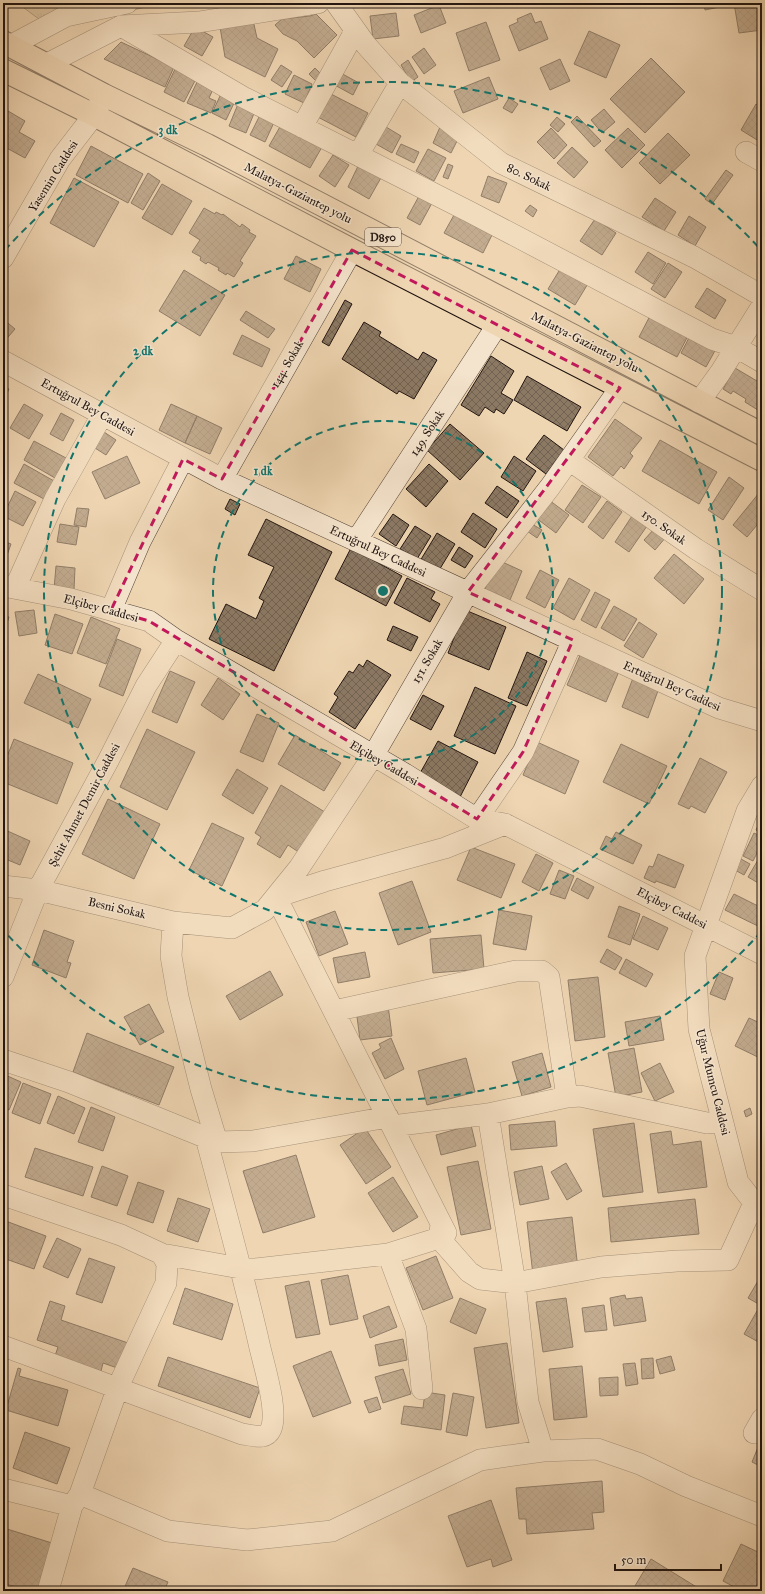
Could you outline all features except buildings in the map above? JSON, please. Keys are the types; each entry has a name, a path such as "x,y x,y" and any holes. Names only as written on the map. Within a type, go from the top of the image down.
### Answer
{"highway":[{"name":"Malatya-Gaziantep yolu","path":"7,44 104,95 207,145 762,434"},
{"name":"Malatya-Gaziantep yolu","path":"3,70 94,115 352,250 762,460"}],"street":[{"path":"7,44 66,16 127,3"},
{"path":"47,64 122,26 199,22 318,3"},
{"name":"80. Sokak","path":"336,3 355,31 400,83 501,163 694,257 762,296"},
{"path":"122,26 243,97 302,126 712,339 736,347 762,362"},
{"path":"302,126 355,31"},
{"path":"358,155 400,83"},
{"name":"Yasemin Caddesi","path":"3,257 60,159 94,115 104,95"},
{"name":"144. Sokak","path":"222,479 352,250"},
{"path":"700,402 762,306"},
{"name":"149. Sokak","path":"356,541 498,324"},
{"name":"Ertuğrul Bey Caddesi","path":"3,361 222,479 719,708 762,721"},
{"name":"151. Sokak","path":"232,928 265,910 299,868 373,756 468,592 550,487 620,388"},
{"path":"9,587 55,499 102,415"},
{"path":"111,610 140,542 183,458"},
{"name":"150. Sokak","path":"569,460 696,549 762,590"},
{"name":"Elçibey Caddesi","path":"9,587 71,598 149,621 176,640 405,774 477,819 505,824 762,954"},
{"name":"Şehit Ahmet Demir Caddesi","path":"3,977 38,890 108,761 146,686 176,640"},
{"path":"477,819 523,752 573,640"},
{"name":"Uğur Mumcu Caddesi","path":"758,1208 738,1182 698,1029 695,956 747,811 762,786"},
{"path":"505,824 445,848 325,881 276,897 390,1122 440,1231 469,1272 480,1279 516,1282 601,1267 677,1261 728,1260 758,1208"},
{"name":"Besni Sokak","path":"3,886 38,890 173,922 232,928"},
{"path":"3,1346 118,1387 242,1434 262,1437 267,1435 271,1429 273,1419 271,1396 240,1268 201,1089 178,997 171,956 173,922"},
{"path":"334,1011 516,971 542,971 549,977 567,1097"},
{"path":"3,1060 69,1082 211,1140 253,1141 390,1122 488,1114 567,1097 580,1096 706,1123 722,1122"},
{"path":"488,1114 516,1282 528,1402 543,1451"},
{"path":"3,1195 121,1235 162,1254 240,1268 256,1269 388,1254 440,1231"},
{"path":"48,1591 76,1500 118,1387 166,1284 167,1264 162,1254"},
{"path":"388,1254 416,1329 422,1389"},
{"path":"3,1489 76,1500 168,1531 247,1540 332,1531 480,1460 543,1451 597,1449 640,1464 686,1486 762,1516"}],"highlighted area":[{"path":"352,250 620,388 468,592 573,640 523,752 477,819 149,621 111,610 183,459 222,479"}],"green space":[{"path":"22,3 174,3 146,7 51,28 20,5"}]}
